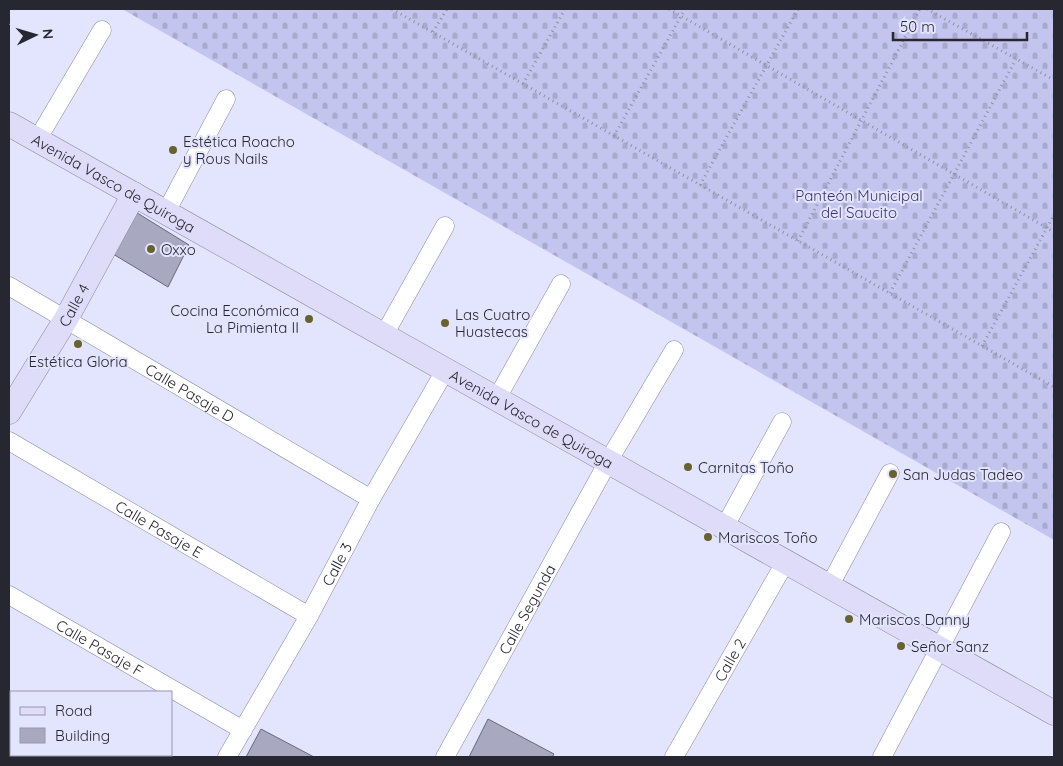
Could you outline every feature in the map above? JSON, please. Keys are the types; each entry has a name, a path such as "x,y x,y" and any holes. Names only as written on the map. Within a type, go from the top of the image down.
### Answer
{"main road":[{"name":"Avenida Vasco de Quiroga","path":"9,124 609,460 830,585 939,650 1054,713"},
{"name":"Calle 4","path":"9,412 66,319 134,194"}],"street":[{"path":"37,140 102,30"},
{"path":"166,212 226,99"},
{"path":"384,335 445,226"},
{"path":"497,398 561,284"},
{"name":"Calle Pasaje D","path":"9,286 371,499"},
{"name":"Calle Segunda","path":"445,757 609,460 674,350"},
{"name":"Calle 3","path":"227,757 309,616 371,499 446,369"},
{"path":"725,526 782,422"},
{"name":"Calle Pasaje E","path":"9,441 309,616"},
{"path":"830,585 890,473"},
{"path":"882,757 1001,532"},
{"name":"Calle 2","path":"674,757 786,561"},
{"name":"Calle Pasaje F","path":"9,595 243,730"}],"path":[{"path":"392,9 1054,387"},
{"path":"433,32 446,9"},
{"path":"523,84 565,9"},
{"path":"669,9 767,64 1054,232"},
{"path":"614,136 685,9"},
{"path":"700,185 798,9"},
{"path":"798,241 920,9"},
{"path":"927,9 1054,80"},
{"path":"890,293 1016,59"},
{"path":"982,346 1054,215"}],"green space":[{"name":"Panteón Municipal del Saucito","path":"122,9 1054,9 1054,540"}],"building":[{"name":"Oxxo","path":"134,211 189,245 168,287 113,254"},
{"path":"488,719 554,754 552,757 469,757"},
{"path":"261,729 314,757 246,757"}],"place":[{"name":"Estética Roacho y Rous Nails","path":"173,150"},
{"name":"Oxxo","path":"151,249"},
{"name":"Cocina Económica La Pimienta II","path":"309,319"},
{"name":"Las Cuatro Huastecas","path":"445,323"},
{"name":"Estética Gloria","path":"78,344"},
{"name":"Carnitas Toño","path":"688,467"},
{"name":"San Judas Tadeo","path":"893,474"},
{"name":"Mariscos Toño","path":"708,537"},
{"name":"Mariscos Danny","path":"849,619"},
{"name":"Señor Sanz","path":"901,646"}]}
